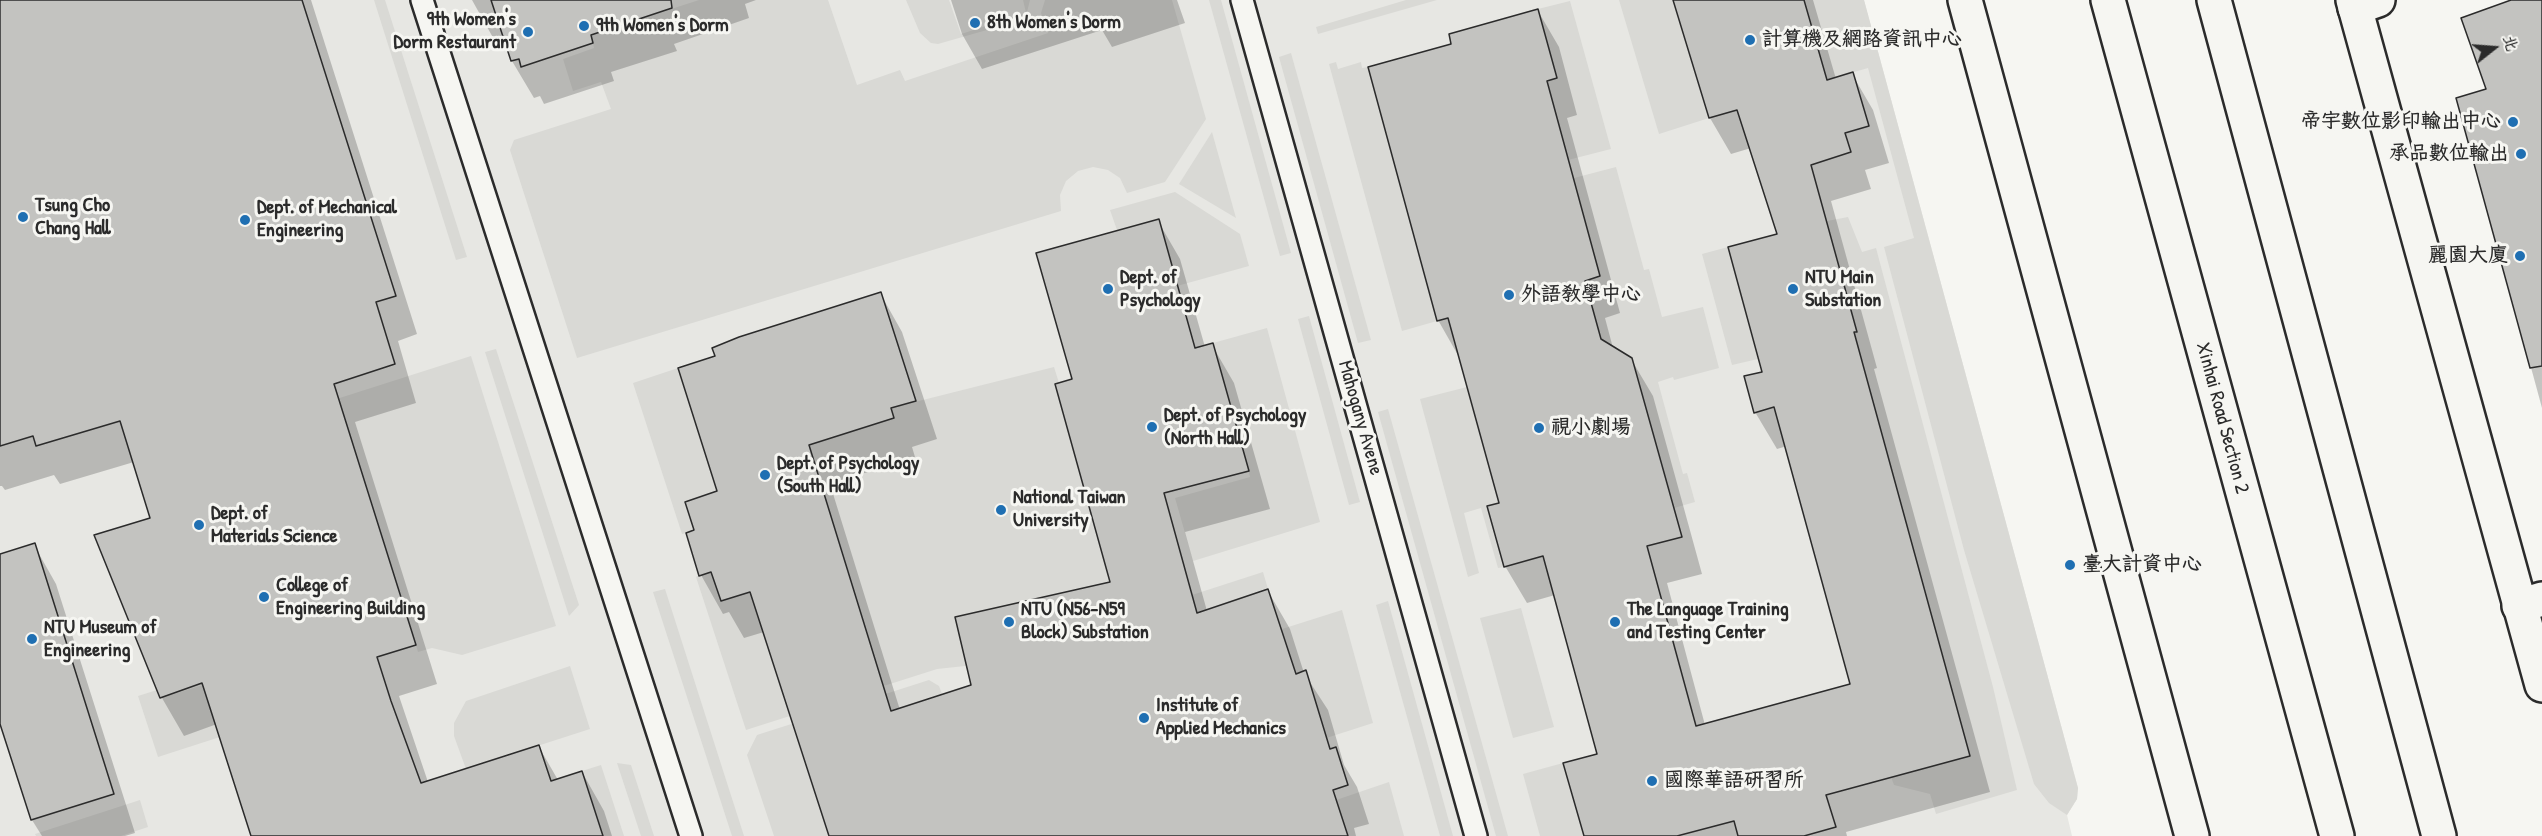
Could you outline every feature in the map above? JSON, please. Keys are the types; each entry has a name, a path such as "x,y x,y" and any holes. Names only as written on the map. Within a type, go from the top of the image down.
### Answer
{"main road":[{"path":"1965,0 2192,836"},
{"name":"Xinhai Road Section 2","path":"2108,0 2337,836"},
{"path":"2214,0 2439,836"},
{"path":"2362,3 2531,603 2542,685"}],"lane":[{"path":"422,0 691,836"},
{"name":"Mahogany Avene","path":"1242,0 1476,836"}],"shaded area":[{"name":"National Taiwan University","path":"0,0 1864,0 2078,788 2077,799 2067,815 2072,836 0,836"},
{"path":"374,0 385,0 467,257 456,260"},
{"path":"699,0 828,0 857,85 900,70 905,81 1048,33 1041,13 1045,0 1172,0 1206,119 1165,182 1127,193 1120,178 1108,170 1093,167 1078,171 1066,181 1060,195 1061,211 577,358 510,150 514,140 611,109 601,82 573,91 563,59 594,48 591,35"},
{"path":"906,0 949,0 961,34 1026,13 1023,0 1030,0 1027,12 1029,18 938,44 931,43 920,33"},
{"path":"1209,0 1221,0 1291,253 1280,256"},
{"path":"1406,0 1437,0 1318,34 1316,27"},
{"path":"1619,0 1673,0 1709,118 1659,134"},
{"path":"1804,0 1864,0 2078,788 2077,799 2067,815 2049,803 2034,784 1964,550 1884,247 1914,238 1868,68 1827,80"},
{"path":"1570,1 1611,149 1568,160 1547,81 1557,78 1538,9"},
{"path":"1291,53 1371,340 1358,343 1279,57"},
{"path":"1336,62 1338,69 1361,62 1362,68 1368,67 1437,321 1402,331 1329,64"},
{"path":"1212,132 1236,218 1179,184"},
{"path":"1616,167 1644,270 1649,269 1662,317 1703,307 1719,368 1658,382 1683,474 1687,473 1695,502 1674,508 1632,358 1601,339 1585,281 1600,276 1574,178"},
{"path":"1175,192 1240,234 1249,266 1177,286 1159,219 1117,230 1110,210"},
{"path":"1848,217 1862,252 1876,248 1993,687 2017,790 1936,814 1930,794 1894,785 1891,777 1854,333 1857,331 1827,221"},
{"path":"1728,247 1758,359 1732,365 1702,254"},
{"path":"1309,316 1360,502 1349,505 1298,319"},
{"path":"1267,328 1320,522 1193,561 1175,498 1250,477 1213,343"},
{"path":"496,349 579,605 569,616 485,352"},
{"path":"471,356 556,626 462,655 432,648 418,652 347,427 324,403"},
{"path":"1054,367 1059,383 1056,384 1164,572 990,658 965,666 937,669 746,730 696,577 699,575 686,533 682,534 633,383 678,368 717,491 806,436 818,442 894,418 891,408"},
{"path":"1467,387 1499,503 1487,506 1504,567 1498,568 1481,508 1464,513 1479,573 1468,577 1420,399"},
{"path":"1388,409 1508,836 1496,836 1378,412"},
{"path":"1263,572 1268,589 1171,621 1127,616"},
{"path":"665,589 744,836 732,836 653,592"},
{"path":"1388,601 1453,836 1440,836 1376,605"},
{"path":"1521,608 1554,727 1513,738 1480,618"},
{"path":"1342,610 1373,723 1317,741 1303,696 1313,692 1306,671 1296,674 1282,629"},
{"path":"570,666 590,729 466,769 454,736 454,723 466,701"},
{"path":"929,680 939,686 942,694 798,742 829,836 774,836 747,755 757,735"},
{"path":"203,685 220,737 158,757 138,696 157,690 161,698"},
{"path":"617,763 631,765 654,836 641,836"},
{"path":"1563,763 1584,836 1540,836 1523,774"},
{"path":"601,765 624,836 603,836 582,771"},
{"path":"1389,782 1404,836 1348,836 1336,800"},
{"path":"140,800 148,827 121,836 36,836 35,834"}],"building":[{"path":"0,0 302,0 396,296 376,302 395,364 334,384 416,645 377,657 391,701 421,783 539,745 551,781 582,771 603,836 251,836 202,683 160,698 94,535 150,518 120,421 36,446 33,436 0,446"},
{"path":"491,0 671,0 672,8 591,35 593,43 521,67 519,59 511,61"},
{"path":"1673,0 1804,0 1827,80 1853,72 1869,126 1845,133 1851,152 1811,165 1857,332 1854,332 1970,756 1826,795 1836,827 1804,836 1738,836 1734,821 1677,836 1584,836 1563,763 1597,754 1543,556 1504,567 1487,506 1499,503 1448,318 1437,321 1368,67 1451,44 1449,34 1538,9 1557,78 1547,81 1600,276 1585,281 1601,339 1632,358 1682,537 1647,546 1696,726 1850,684 1774,407 1754,413 1744,376 1762,372 1728,247 1777,234 1737,110 1709,118"},
{"name":"麗園大廈","path":"2511,0 2542,0 2542,366 2530,368 2456,98 2486,89 2461,18"},
{"path":"1159,219 1195,348 1213,343 1249,471 1164,493 1197,613 1268,589 1296,674 1306,670 1330,749 1336,747 1348,785 1333,790 1348,836 829,836 750,592 721,601 711,572 699,576 686,533 694,530 685,502 717,491 678,368 715,356 712,348 739,337 881,292 916,401 891,408 894,418 809,445 891,711 971,685 955,617 1110,582 1055,384 1072,379 1036,253"},
{"name":"NTU Museum of Engineering","path":"35,543 114,794 31,820 0,724 0,554"}],"place":[{"name":"8th Women's Dorm","path":"975,23"},
{"name":"9th Women's Dorm","path":"584,26"},
{"name":"9th Women's Dorm Restaurant","path":"528,32"},
{"name":"計算機及網路資訊中心","path":"1750,40"},
{"name":"帝宇數位影印輸出中心","path":"2513,122"},
{"name":"承品數位輸出","path":"2521,154"},
{"name":"Tsung Cho Chang Hall","path":"23,217"},
{"name":"Dept. of Mechanical Engineering","path":"245,220"},
{"name":"麗園大廈","path":"2520,256"},
{"name":"Dept. of Psychology","path":"1108,289"},
{"name":"NTU Main Substation","path":"1793,289"},
{"name":"外語教學中心","path":"1509,295"},
{"name":"Dept. of Psychology (North Hall)","path":"1152,427"},
{"name":"視小劇場","path":"1539,428"},
{"name":"Dept. of Psychology (South Hall)","path":"765,475"},
{"name":"National Taiwan University","path":"1001,510"},
{"name":"Dept. of Materials Science","path":"199,525"},
{"name":"臺大計資中心","path":"2070,565"},
{"name":"College of Engineering Building","path":"264,597"},
{"name":"NTU (N56-N59 Block) Substation","path":"1009,622"},
{"name":"The Language Training and Testing Center","path":"1615,622"},
{"name":"NTU Museum of Engineering","path":"32,639"},
{"name":"Institute of Applied Mechanics","path":"1144,718"},
{"name":"國際華語研習所","path":"1652,781"}]}
